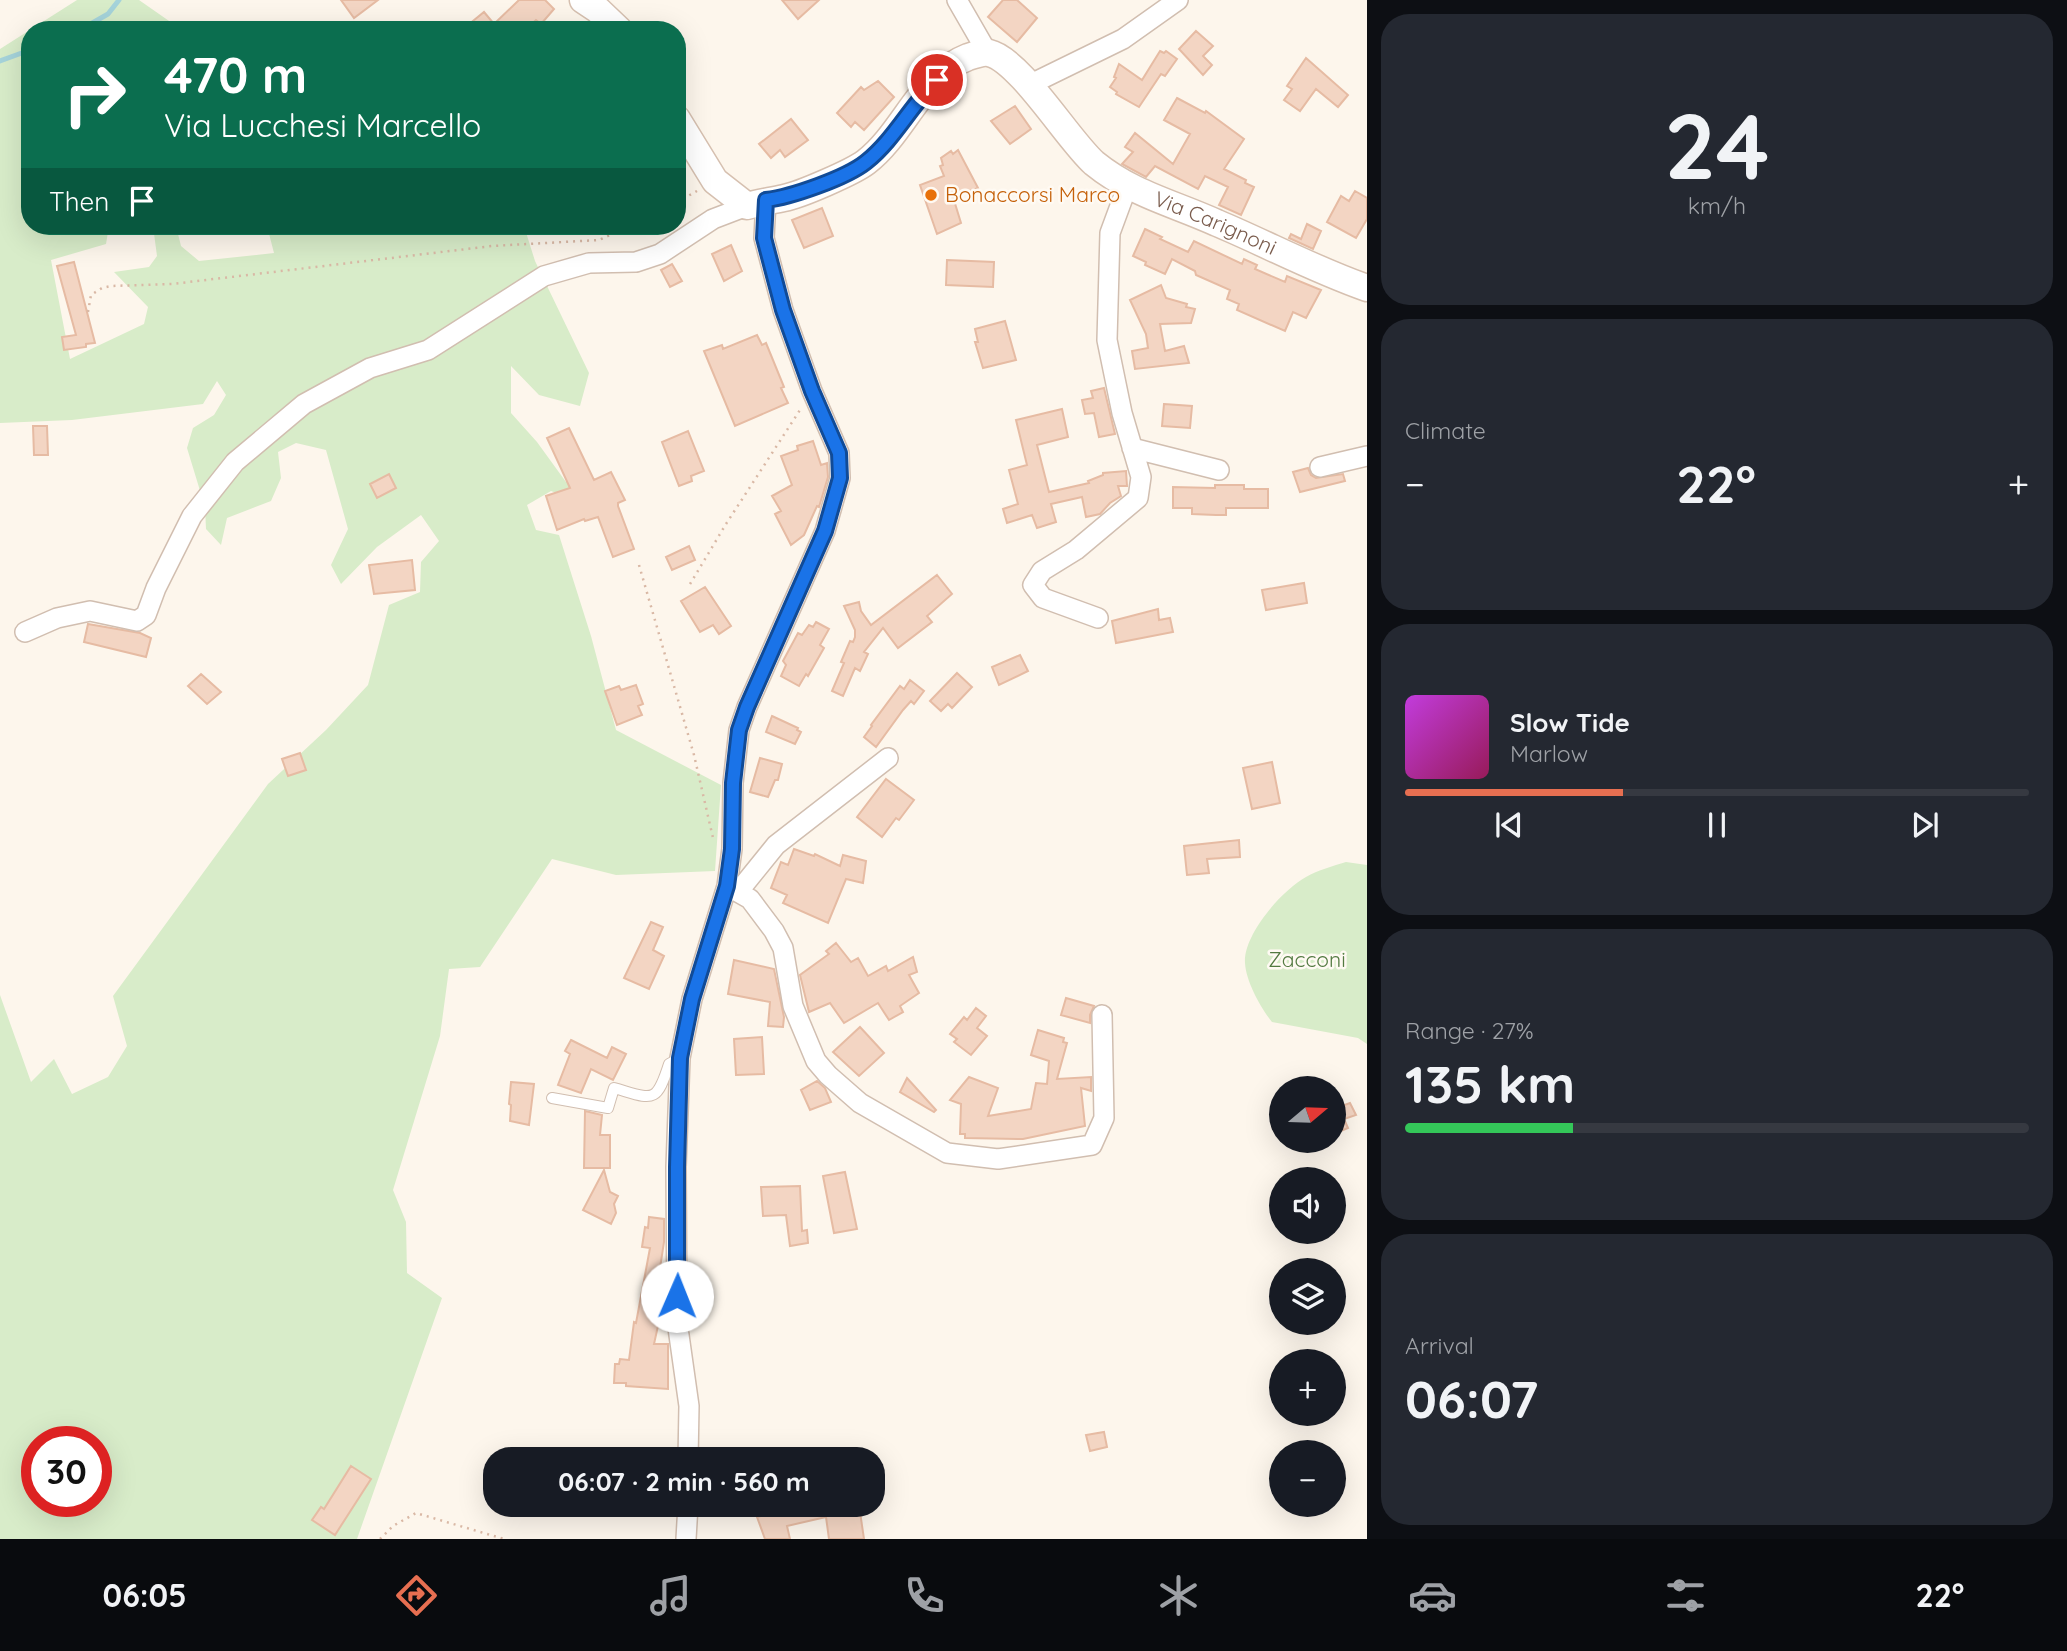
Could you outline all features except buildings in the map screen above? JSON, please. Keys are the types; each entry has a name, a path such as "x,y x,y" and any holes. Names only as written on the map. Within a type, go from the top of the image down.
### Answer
{"street":[{"path":"583,0 610,21"},
{"path":"25,632 57,618 90,611 137,621 146,615 156,588 192,516 235,462 304,404 370,368 428,350 544,276 589,263 636,262 660,254 713,219 757,203 785,198 849,172 866,162 901,124 926,90 966,58 987,52 957,0"},
{"path":"1029,85 1123,38 1178,0"},
{"name":"Via Carignoni","path":"987,52 999,58 1029,85 1085,155 1127,187 1216,222 1330,275 1367,288"},
{"path":"686,134 715,181 757,203"},
{"path":"1098,618 1043,598 1033,585 1042,570 1076,550 1138,498 1141,477 1122,413 1107,340 1110,233 1127,187"},
{"path":"688,1447 689,1406 677,1321 680,1058 692,999 732,889 733,783 739,730 825,531 840,478 839,453 812,391 783,310 757,203"},
{"path":"1132,448 1219,470"},
{"path":"1320,467 1367,456"},
{"path":"732,889 776,845 888,758"},
{"path":"732,889 750,899 783,948 793,1006 816,1060 860,1103 947,1153 998,1159 1092,1144 1104,1118 1102,1015"},
{"path":"686,1539 687,1517"}],"lane":[{"path":"552,1098 608,1108 614,1088 651,1097 660,1091 669,1064 680,1058"}],"path":[{"path":"88,312 91,295 111,286 172,284 492,246 599,240 610,235"},
{"path":"690,584 726,523 812,391"},
{"path":"639,565 694,755 714,843"},
{"path":"380,1539 393,1526 416,1513 504,1539"}],"green space":[{"path":"77,0 139,0 169,21 44,21"},
{"path":"21,36 21,235 108,235 106,244 51,260 70,359 144,324 148,307 114,272 149,267 157,256 154,235 178,235 181,246 199,261 274,253 269,235 527,235 535,261 589,373 580,406 539,395 511,366 511,413 537,442 566,482 578,477 567,497 551,491 527,505 536,530 559,535 591,636 616,730 721,785 715,871 616,875 552,859 480,967 449,969 440,1036 393,1190 406,1222 407,1273 442,1298 357,1539 0,1539 0,995 31,1082 54,1059 72,1094 108,1077 127,1046 113,996 268,784 326,730 368,685 389,605 420,592 421,562 439,541 421,515 377,547 341,584 331,565 348,529 326,450 296,443 278,452 281,478 271,501 227,518 221,545 206,529 205,507 187,448 193,428 214,415 226,395 217,381 203,404 72,420 0,423 0,49"},
{"name":"Zacconi","path":"1346,862 1367,865 1367,1044 1358,1038 1272,1022 1255,994 1245,963 1250,940 1257,927 1286,892 1311,875"}],"waterway":[{"path":"96,21 108,14 119,0"},
{"path":"0,61 21,53"}],"place":[{"name":"Bonaccorsi Marco","path":"931,195"}],"route":[{"path":"677,1296 680,1058 692,999 727,886 732,849 733,783 739,730 825,531 840,478 839,453 812,391 783,310 764,238 766,200 785,198 849,172 866,162 937,80"}]}
